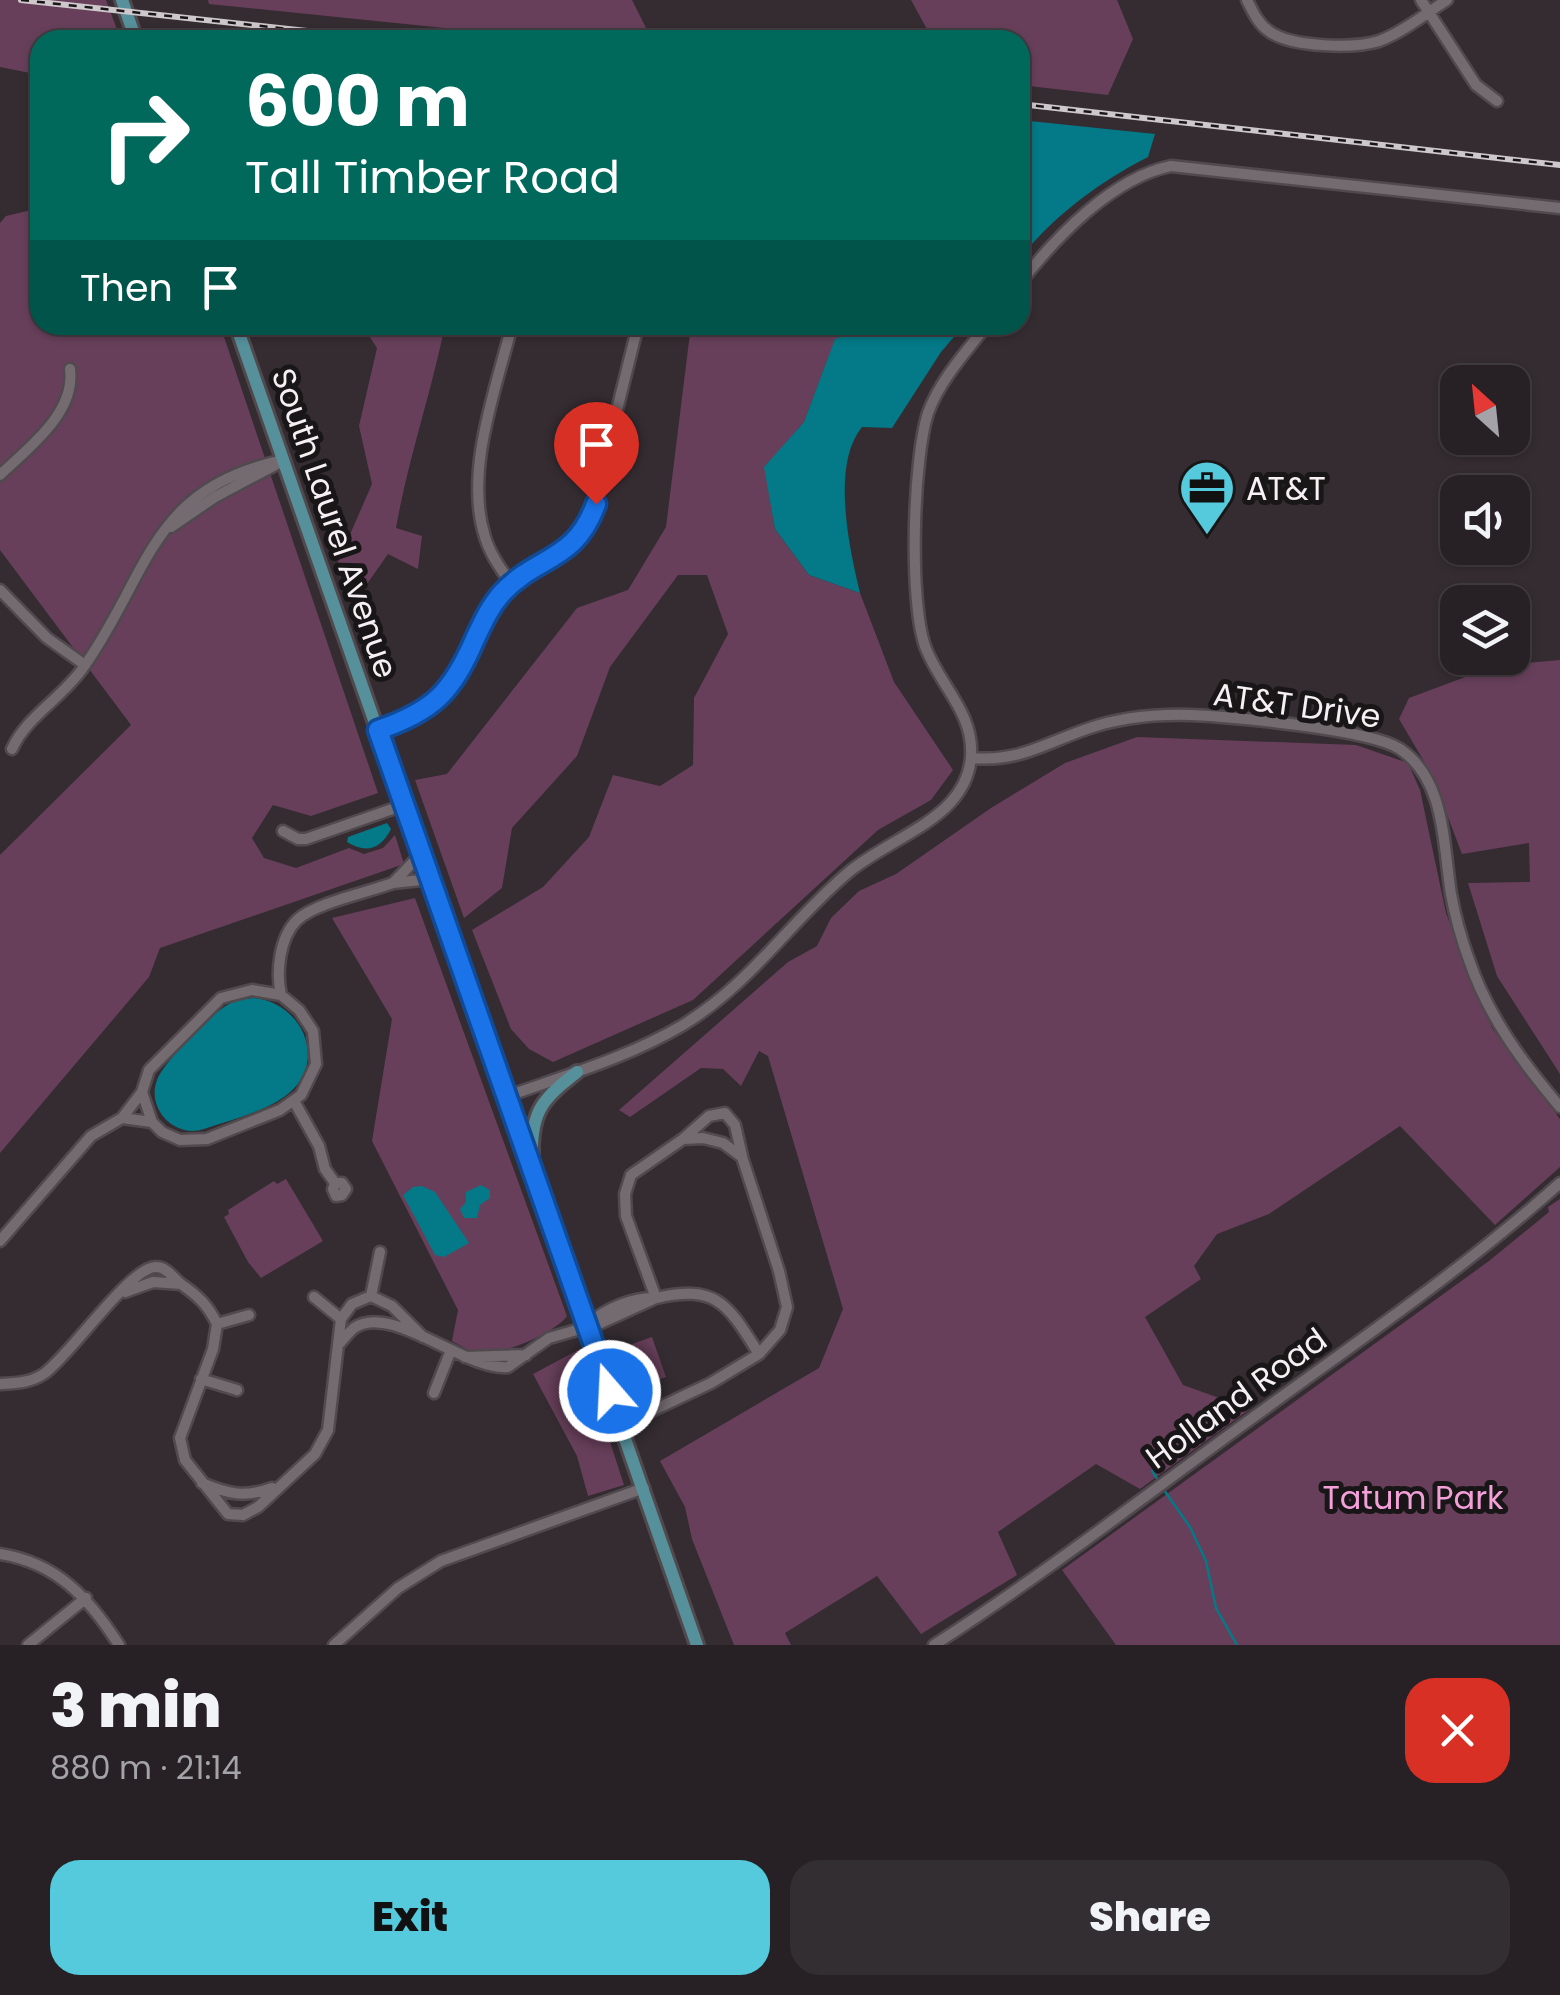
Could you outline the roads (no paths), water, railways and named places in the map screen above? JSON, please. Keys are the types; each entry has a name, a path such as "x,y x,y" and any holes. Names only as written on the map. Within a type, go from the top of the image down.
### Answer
{"main road":[{"path":"122,0 132,30"},
{"name":"South Laurel Avenue","path":"240,335 698,1645"},
{"path":"534,1172 535,1117 541,1104 577,1072"}],"street":[{"path":"1247,0 1259,22 1276,35 1339,46 1382,40 1447,0"},
{"path":"1422,0 1476,86 1497,101"},
{"path":"1030,271 1057,238 1121,187 1136,177 1171,166 1560,208"},
{"path":"510,335 480,459 478,492 484,537 511,584"},
{"path":"378,730 419,714 446,693 489,610 511,584 570,546 592,515 636,335"},
{"path":"508,1096 655,1040 730,992 852,869 946,808 964,784 971,758 971,737 965,716 925,645 917,613 915,577 920,452 929,412 951,371 979,335"},
{"path":"0,475 57,414 72,384 70,369"},
{"path":"12,750 20,732 68,689 85,665 162,533 215,496 284,460"},
{"path":"0,590 47,638 85,665"},
{"name":"AT&T Drive","path":"971,758 999,760 1020,756 1106,723 1173,714 1366,736 1396,746 1420,768 1436,802 1458,924 1484,996 1514,1048 1560,1107"},
{"path":"283,831 306,839 404,805"},
{"path":"394,883 421,854"},
{"path":"281,996 276,976 288,935 298,920 394,883 430,879"},
{"path":"261,990 276,976"},
{"path":"0,1242 91,1136 122,1118 142,1092 149,1070 206,1009 234,992 261,990 281,996 308,1021 316,1042 312,1077 294,1101 280,1110 198,1141 170,1136 152,1122 122,1118"},
{"path":"142,1092 152,1122"},
{"path":"294,1101 334,1183"},
{"path":"622,1425 668,1406 759,1354 780,1330 787,1308 780,1271 735,1124 725,1113 708,1116 683,1139 644,1164 632,1176 625,1194 626,1216 656,1298"},
{"path":"683,1139 724,1143 742,1156"},
{"name":"Holland Road","path":"934,1645 1010,1595 1410,1302 1560,1182"},
{"path":"371,1296 380,1252"},
{"path":"0,1384 22,1383 43,1375 139,1272 165,1269 197,1293 217,1324 213,1348 180,1438 185,1460 228,1514 243,1515 258,1507 315,1454 328,1430 341,1319 352,1304 371,1296 392,1306 423,1337"},
{"path":"338,1346 365,1323 394,1326 464,1357 498,1368 508,1367 549,1338 680,1292 719,1299 736,1317 759,1354"},
{"path":"314,1297 341,1319"},
{"path":"217,1324 249,1316"},
{"path":"413,1327 422,1316"},
{"path":"434,1393 451,1350"},
{"path":"201,1379 237,1390"},
{"path":"202,1483 236,1495 256,1494 278,1486"},
{"path":"334,1645 398,1588 441,1561 644,1488"},
{"path":"0,1554 40,1565 66,1580 86,1598 119,1645"},
{"path":"28,1645 86,1598"}],"water":[{"path":"1030,121 1155,134 1148,157 1112,177 1030,247"},
{"path":"846,335 955,335 892,428 862,427 853,443 847,463 845,507 860,593 809,575 775,529 764,467 804,422 835,339"},
{"path":"387,823 391,829 372,848 347,842 348,837"},
{"path":"254,998 284,1010 304,1034 307,1064 301,1079 271,1105 248,1114 193,1131 173,1126 159,1111 156,1101 161,1072 223,1008"},
{"path":"481,1185 490,1190 490,1198 480,1205 477,1218 464,1218 460,1209 466,1202 466,1192"},
{"path":"422,1186 435,1192 469,1243 444,1257 435,1255 403,1195"}],"waterway":[{"path":"1152,1471 1160,1483"},
{"path":"1164,1490 1190,1527 1206,1561 1216,1608 1237,1645"}],"railway":[{"path":"21,0 298,30"},
{"path":"1030,105 1560,165"}],"place":[{"name":"AT&T","path":"1207,537"}],"park label":[{"name":"Tatum Park","path":"1413,1497"}]}
